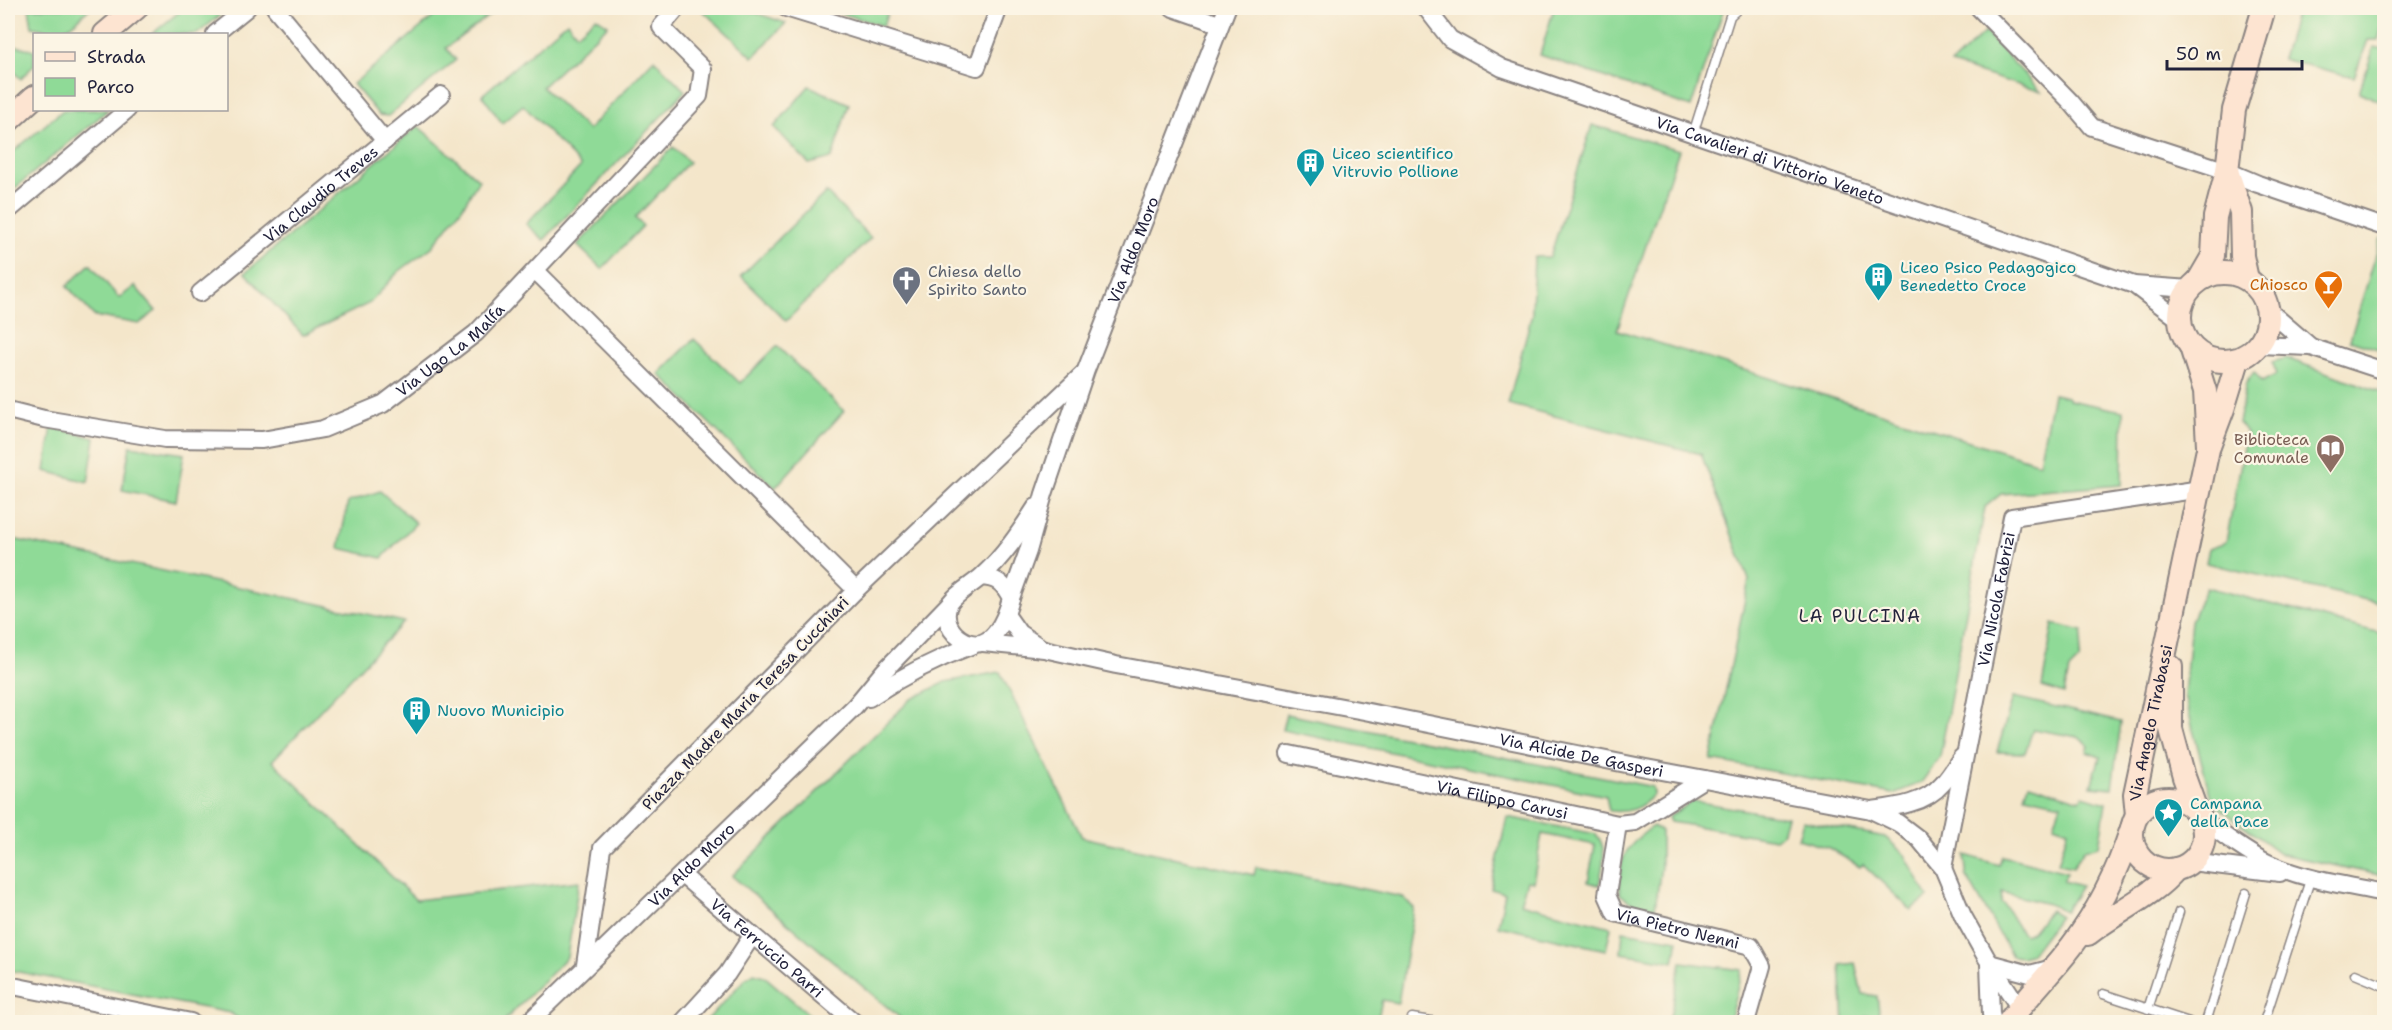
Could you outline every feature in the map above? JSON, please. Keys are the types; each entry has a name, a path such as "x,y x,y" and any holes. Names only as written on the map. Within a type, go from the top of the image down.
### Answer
{"street":[{"path":"106,33 136,8"},
{"path":"216,33 247,8"},
{"name":"Via Ugo La Malfa","path":"8,410 165,439 262,440 323,429 382,404 476,333 699,96 704,69 660,27 677,8"},
{"path":"786,8 977,67 999,8"},
{"path":"1173,8 1219,24"},
{"name":"Via Aldo Moro","path":"1011,598 1086,370 1227,8"},
{"name":"Via Cavalieri di Vittorio Veneto","path":"1426,8 1450,39 1502,68 2134,285 2180,320"},
{"path":"1979,8 2070,101 2092,127 2227,171 2258,184 2385,227"},
{"path":"2194,284 2210,275 2223,273 2235,274 2247,279 2257,287 2268,310 2268,322 2259,345 2238,360 2212,360 2201,355 2185,339 2180,320 2180,309 2194,284 2213,256 2215,217 2227,171 2234,110 2264,8"},
{"path":"286,11 385,141"},
{"name":"Via Claudio Treves","path":"200,293 441,95"},
{"path":"8,121 33,98"},
{"path":"8,210 126,111"},
{"path":"2227,171 2241,212 2242,256 2247,279"},
{"name":"Piazza Madre Maria Teresa Cucchiari","path":"536,271 856,590 603,848 585,965"},
{"name":"Via Cavalieri di Vittorio Veneto","path":"2134,285 2194,284"},
{"path":"2268,310 2311,347"},
{"path":"2259,345 2311,347 2385,371"},
{"path":"2191,347 2205,391 2208,449"},
{"path":"2208,449 2238,360"},
{"path":"856,590 1086,370"},
{"name":"Via Angelo Tirabassi","path":"2135,822 2135,794 2208,449"},
{"name":"Via Nicola Fabrizi","path":"1943,868 2012,517 2201,489"},
{"name":"Via Aldo Moro","path":"981,577 1011,544 1044,494"},
{"path":"981,577 994,578 1004,585 1011,598 1007,616 994,636 978,644 961,639 950,628 946,616 949,604 981,577"},
{"name":"Via Aldo Moro","path":"529,1023 585,965 682,875 855,706 884,671 949,604"},
{"name":"Via Alcide De Gasperi","path":"1007,616 1020,633 1044,649"},
{"name":"Via Angelo Tirabassi","path":"2171,630 2171,729 2184,777 2198,815"},
{"name":"Via Aldo Moro","path":"855,706 896,679 934,660 978,644"},
{"name":"Via Alcide De Gasperi","path":"978,644 1044,649 1116,665 1438,725 1871,810 1899,823 1919,838 1943,868 1963,916 2014,1015"},
{"path":"1871,810 1918,801 1941,786 1966,751"},
{"name":"Via Filippo Carusi","path":"1289,754 1618,824 1635,822 1704,779"},
{"path":"2014,1015 2071,948 2098,909 2121,863 2135,822 2152,802 2172,799 2182,801 2238,846 2270,863 2311,877 2385,893"},
{"path":"2071,948 2107,919 2162,886 2202,848 2204,830 2198,815"},
{"path":"2135,822 2133,844 2146,863 2160,870 2183,866 2311,877"},
{"name":"Via Pietro Nenni","path":"1618,824 1606,895 1615,913 1751,946 1762,966 1746,1023"},
{"name":"Via Ferruccio Parri","path":"682,875 854,1023"},
{"path":"683,1023 727,974 741,949 752,936"},
{"path":"1993,1023 1990,1014 1989,963 2030,974 2053,968"},
{"path":"8,985 191,1023"}],"lane":[{"path":"1693,134 1730,16 1739,8"},
{"path":"2264,1023 2311,877"},
{"path":"2206,1023 2246,893"},
{"path":"2148,1008 2179,912"},
{"path":"2355,974 2385,986"},
{"path":"2103,994 2189,1023"},
{"path":"1411,1023 1412,1018 1437,1023"}],"green space":[{"path":"29,8 90,8 72,25 59,32 32,27"},
{"path":"184,8 229,8 198,33 153,33"},
{"path":"444,8 499,8 446,48 456,60 388,116 379,115 353,84"},
{"path":"700,8 741,8 786,23 753,57"},
{"path":"824,8 889,8 883,26"},
{"path":"1554,8 1724,8 1691,107 1540,55"},
{"path":"2297,8 2384,8 2384,21 2378,40 2368,40 2354,77 2282,59"},
{"path":"596,17 608,25 542,87 588,130 654,59 685,91 544,240 526,224 581,166 523,105 502,123 482,95 567,22 577,34"},
{"path":"1985,32 2041,92 1951,64"},
{"path":"8,44 33,50 33,66 21,79 8,66"},
{"path":"2374,47 2384,49 2384,103 2359,92"},
{"path":"809,86 849,104 832,158 809,164 774,127"},
{"path":"62,111 107,111 8,194 8,156"},
{"path":"1592,125 1679,150 1617,330 2039,463 2053,394 2067,397 2069,400 2123,411 2122,485 2001,494 1985,507 1940,757 1921,783 1893,794 1711,760 1749,580 1701,454 1508,404 1532,314 1534,257 1550,257"},
{"path":"418,126 479,180 462,208 432,247 398,272 370,303 303,335 245,273"},
{"path":"673,147 689,162 635,218 643,226 602,269 577,245"},
{"path":"826,192 871,238 786,321 741,276"},
{"path":"2381,238 2384,240 2384,351 2350,340"},
{"path":"90,264 119,298 135,286 156,311 139,324 94,316 67,286"},
{"path":"694,339 740,383 777,346 844,411 775,488 659,374"},
{"path":"2286,358 2384,393 2384,604 2206,563 2209,548 2226,542 2247,432 2238,423 2246,383 2254,372 2262,382 2277,374 2272,362"},
{"path":"52,427 95,438 88,482 45,471"},
{"path":"130,446 184,454 176,501 122,490"},
{"path":"380,491 416,523 382,558 339,548 348,502"},
{"path":"8,538 404,622 272,761 416,900 579,881 567,957 503,1022 243,1022 230,1013 8,970"},
{"path":"2206,587 2384,634 2384,876 2281,854 2212,802 2184,695 2191,621"},
{"path":"2053,624 2083,631 2079,660 2069,670 2064,694 2042,687"},
{"path":"1000,672 1082,837 1254,875 1256,867 1402,897 1414,908 1398,1003 1382,1000 1377,1022 905,1022 732,876 910,700 945,682"},
{"path":"2013,697 2121,722 2112,788 2091,786 2100,757 2087,752 2089,746 2078,737 2033,729 2025,753 1997,752"},
{"path":"1286,714 1653,787 1654,794 1634,809 1609,811 1606,796 1282,730"},
{"path":"2029,784 2080,800 2083,796 2106,803 2099,846 2084,850 2073,867 2058,864 2068,830 2054,825 2061,804 2025,796"},
{"path":"1693,801 1787,817 1782,834 1775,839 1670,822 1668,817"},
{"path":"1507,817 1596,834 1603,852 1599,885 1588,882 1595,845 1542,834 1533,882 1527,881 1520,903 1611,927 1606,950 1498,926 1505,893 1491,889"},
{"path":"1803,821 1885,837 1905,855 1928,897 1911,910 1863,864 1860,867 1829,848 1798,839"},
{"path":"1653,826 1661,831 1661,867 1655,908 1633,904 1620,894 1620,871 1625,854 1636,840"},
{"path":"1965,855 1999,865 2002,856 2067,872 2063,881 2081,886 2065,911 2002,892 2001,903 2025,935 2032,932 2050,910 2060,916 2031,954 2022,957 2012,956 1966,875"},
{"path":"1623,931 1678,940 1674,962 1621,953"},
{"path":"1681,962 1742,970 1729,1022 1669,1022"},
{"path":"1855,963 1862,994 1877,996 1880,1018 1865,1016 1865,1022 1844,1022 1840,965"},
{"path":"754,973 764,976 818,1022 705,1022 745,979"}],"place":[{"name":"Liceo scientifico Vitruvio Pollione","path":"1311,188"},
{"name":"Liceo Psico Pedagogico Benedetto Croce","path":"1879,302"},
{"name":"Chiesa dello Spirito Santo","path":"907,306"},
{"name":"Chiosco","path":"2329,310"},
{"name":"Biblioteca Comunale","path":"2330,474"},
{"name":"Nuovo Municipio","path":"416,736"},
{"name":"Campana della Pace","path":"2169,838"}],"district":[{"name":"LA PULCINA","path":"1860,616"}]}
